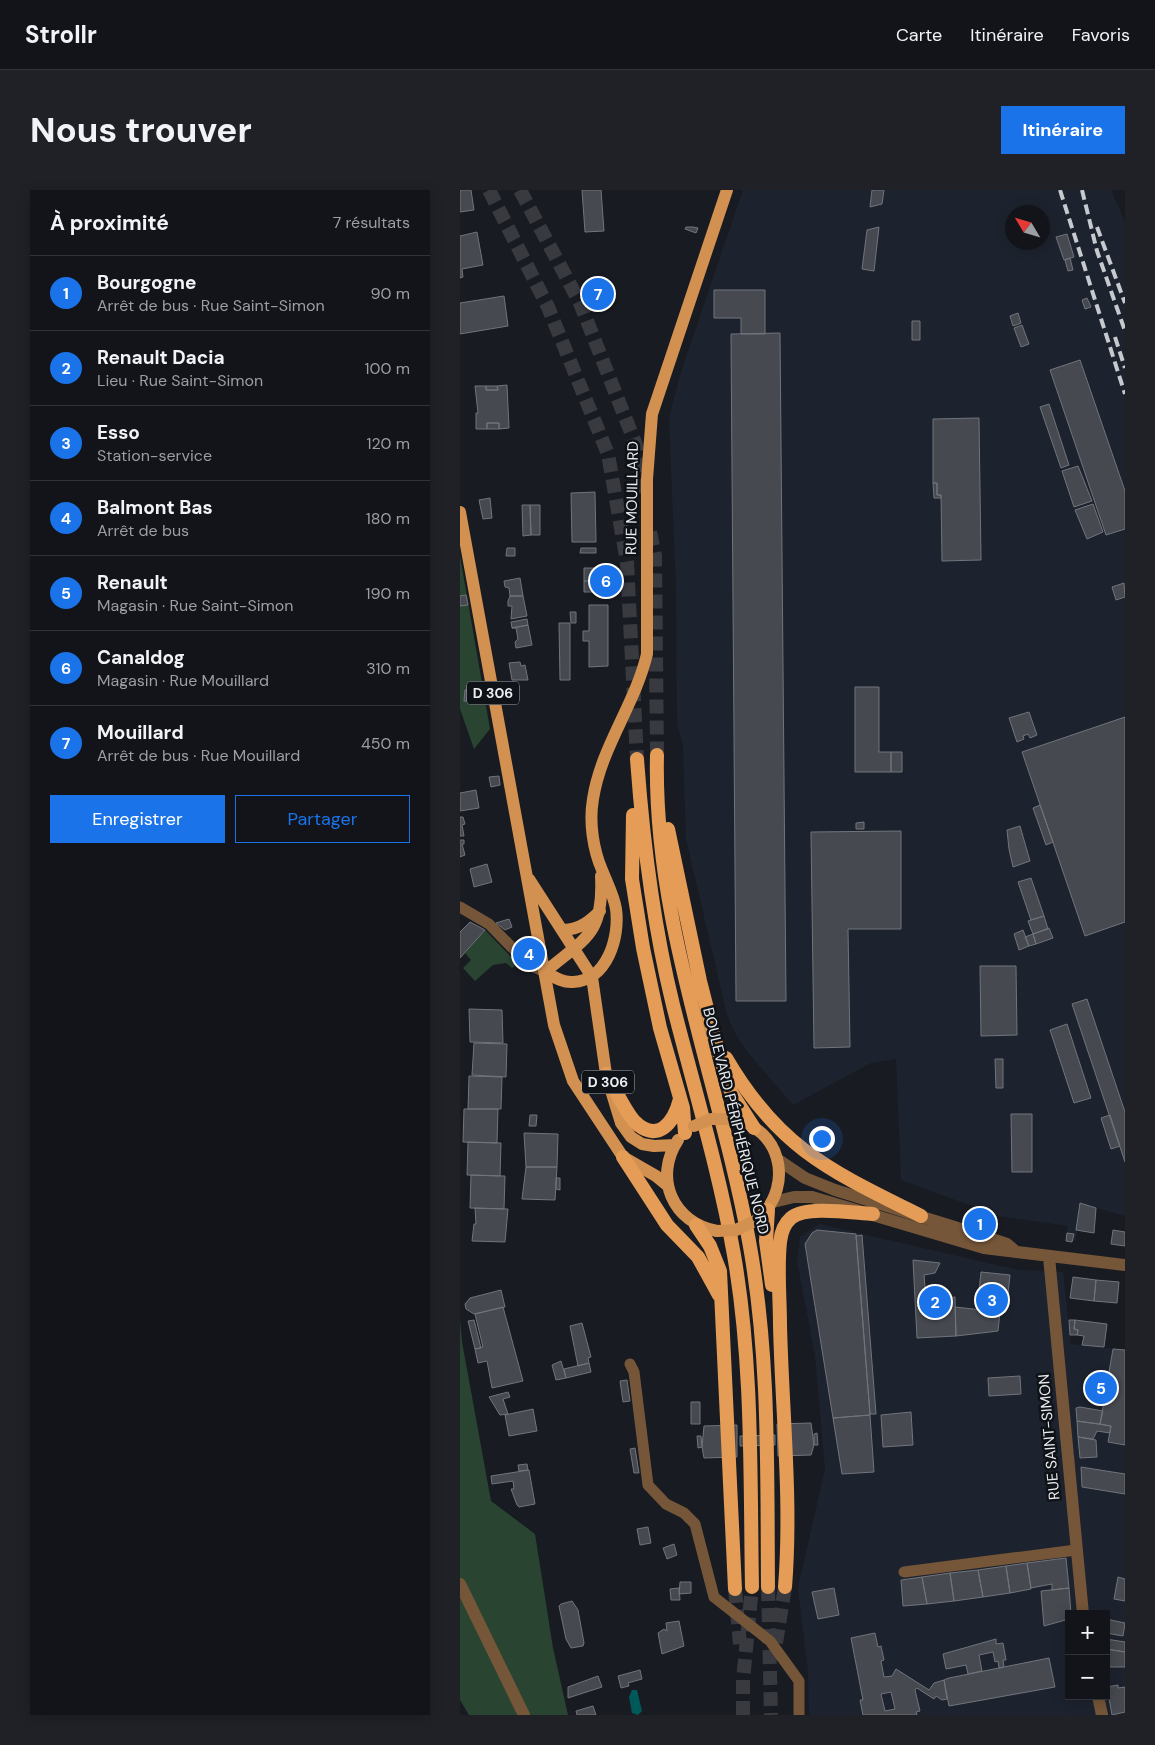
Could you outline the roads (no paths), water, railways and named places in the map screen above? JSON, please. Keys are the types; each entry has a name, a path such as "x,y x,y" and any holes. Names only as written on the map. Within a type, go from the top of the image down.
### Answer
{"highway":[{"name":"BOULEVARD PÉRIPHÉRIQUE NORD","path":"657,756 656,777 662,851 675,936 695,1025 736,1177 753,1267 764,1366 768,1587"},
{"name":"BOULEVARD PÉRIPHÉRIQUE NORD","path":"680,1099 660,1028 643,948 632,879 637,759 642,825 656,928 673,1005 724,1202 740,1293 748,1399 752,1587"},
{"path":"656,777 700,981 715,1040 731,1092 754,1128"},
{"path":"715,1040 748,1094 771,1122 792,1142 847,1180 921,1216"},
{"path":"606,1074 634,1120 649,1130 662,1129 670,1124 680,1099"},
{"path":"680,1099 690,1130"},
{"path":"622,1157 667,1225 698,1257 720,1298"},
{"path":"770,1206 766,1241 780,1348"},
{"path":"785,1587 788,1544 780,1348 779,1248 781,1236 787,1222 798,1214 810,1211 873,1214"},
{"path":"696,1225 710,1246 720,1271 735,1589"}],"main road":[{"name":"RUE MOUILLARD","path":"592,977 602,967 611,953 617,920 613,897 601,868 593,830 593,798 605,752 642,677 647,654 647,479 652,414 727,190"},
{"name":"D 306","path":"460,512 554,1025 573,1080 622,1157 656,1176 667,1185"},
{"name":"RUE MOUILLARD","path":"545,972 591,933 600,911 601,868"},
{"name":"D 306","path":"526,875 564,930 592,977 606,1074 621,1123 631,1137 647,1146 675,1145"},
{"path":"564,930 584,925 600,911"},
{"path":"545,972 564,981 572,982 592,977"},
{"path":"711,1119 732,1119 754,1128 768,1140 777,1159 780,1181 770,1206 757,1220 736,1230 717,1231 696,1225 677,1208 667,1185 669,1159 675,1145 690,1130 711,1119"}],"street":[{"path":"460,907 489,924 528,964 545,972"},
{"path":"777,1159 817,1183 1007,1244 1018,1253"},
{"path":"770,1206 794,1197 812,1197 984,1248 1125,1265"},
{"name":"RUE SAINT-SIMON","path":"1049,1257 1082,1610"},
{"path":"630,1364 634,1372 648,1485 666,1504 684,1514 695,1524 714,1597 770,1641 799,1681 799,1715"},
{"path":"904,1572 1076,1550"},
{"path":"460,1584 524,1715"},
{"path":"1099,1700 1102,1715"}],"tunnel":[{"path":"489,190 548,307 608,454 627,562 637,759"},
{"path":"520,190 580,303 636,445 644,493"},
{"path":"650,532 655,556 657,755"},
{"path":"743,1715 743,1680 752,1587"},
{"path":"768,1587 771,1715"},
{"path":"776,1643 785,1587"},
{"path":"735,1589 740,1644"}],"railway":[{"path":"1060,190 1125,394"},
{"path":"1082,190 1097,251 1125,331"},
{"path":"1097,227 1125,303"},
{"path":"1115,337 1125,368"}],"place":[{"name":"Mouillard","path":"598,294"},
{"name":"Canaldog","path":"606,581"},
{"name":"Balmont Bas","path":"529,954"},
{"name":"Bourgogne","path":"980,1224"},
{"name":"Esso","path":"992,1300"},
{"name":"Renault Dacia","path":"935,1302"},
{"name":"Renault","path":"1101,1388"}]}
